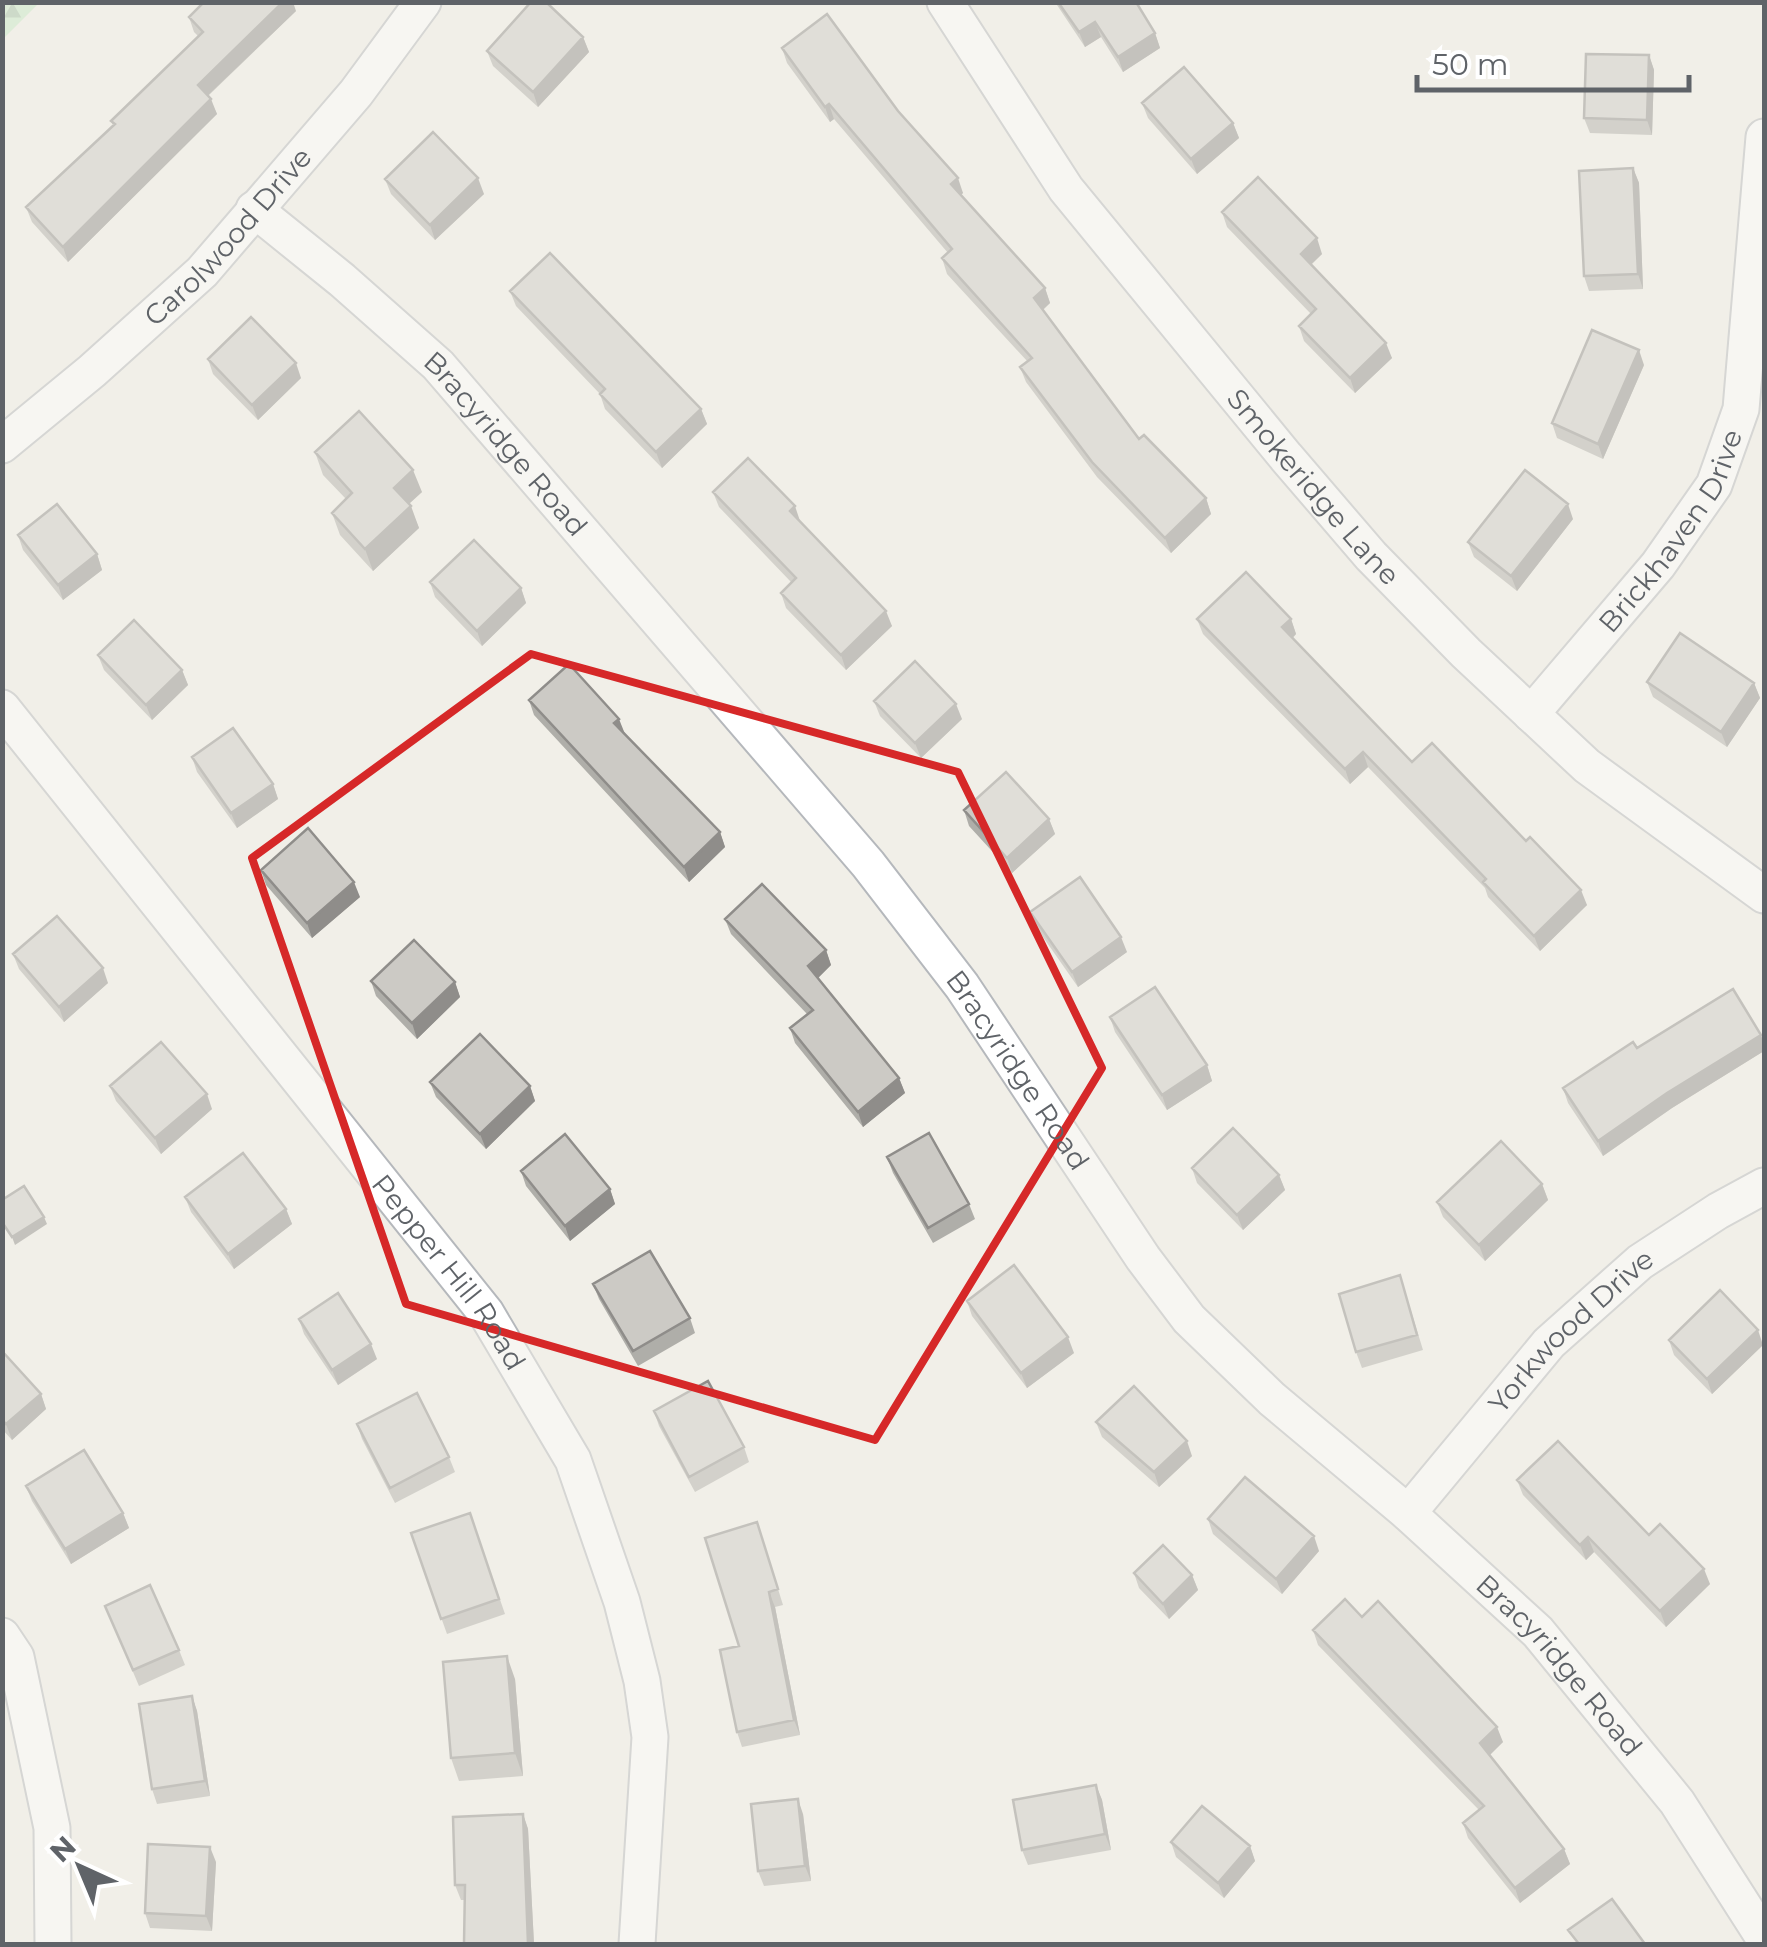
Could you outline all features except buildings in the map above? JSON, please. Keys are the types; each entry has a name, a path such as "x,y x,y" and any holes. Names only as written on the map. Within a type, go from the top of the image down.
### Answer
{"street":[{"name":"Carolwood Drive","path":"2,445 202,272 356,92 423,2"},
{"name":"Smokeridge Lane","path":"945,2 1066,190 1372,556 1466,653 1588,766 1764,895"},
{"name":"Brickhaven Drive","path":"1531,714 1658,565 1714,486 1740,409 1764,137"},
{"name":"Bracyridge Road","path":"254,209 438,365 868,864 962,986 1142,1258 1189,1318 1272,1398 1474,1571 1549,1645 1754,1895 1764,1938"},
{"name":"Pepper Hill Road","path":"2,708 486,1313 572,1460 622,1602 648,1718 638,1944"},
{"name":"Yorkwood Drive","path":"1408,1513 1548,1344 1640,1262 1718,1210 1764,1186"},
{"path":"2,1636 16,1657 52,1828 53,1944"}],"highlighted area":[{"path":"531,654 958,772 1102,1068 875,1440 406,1304 252,858"}],"green space":[{"path":"2,3 39,3 3,39"}]}
